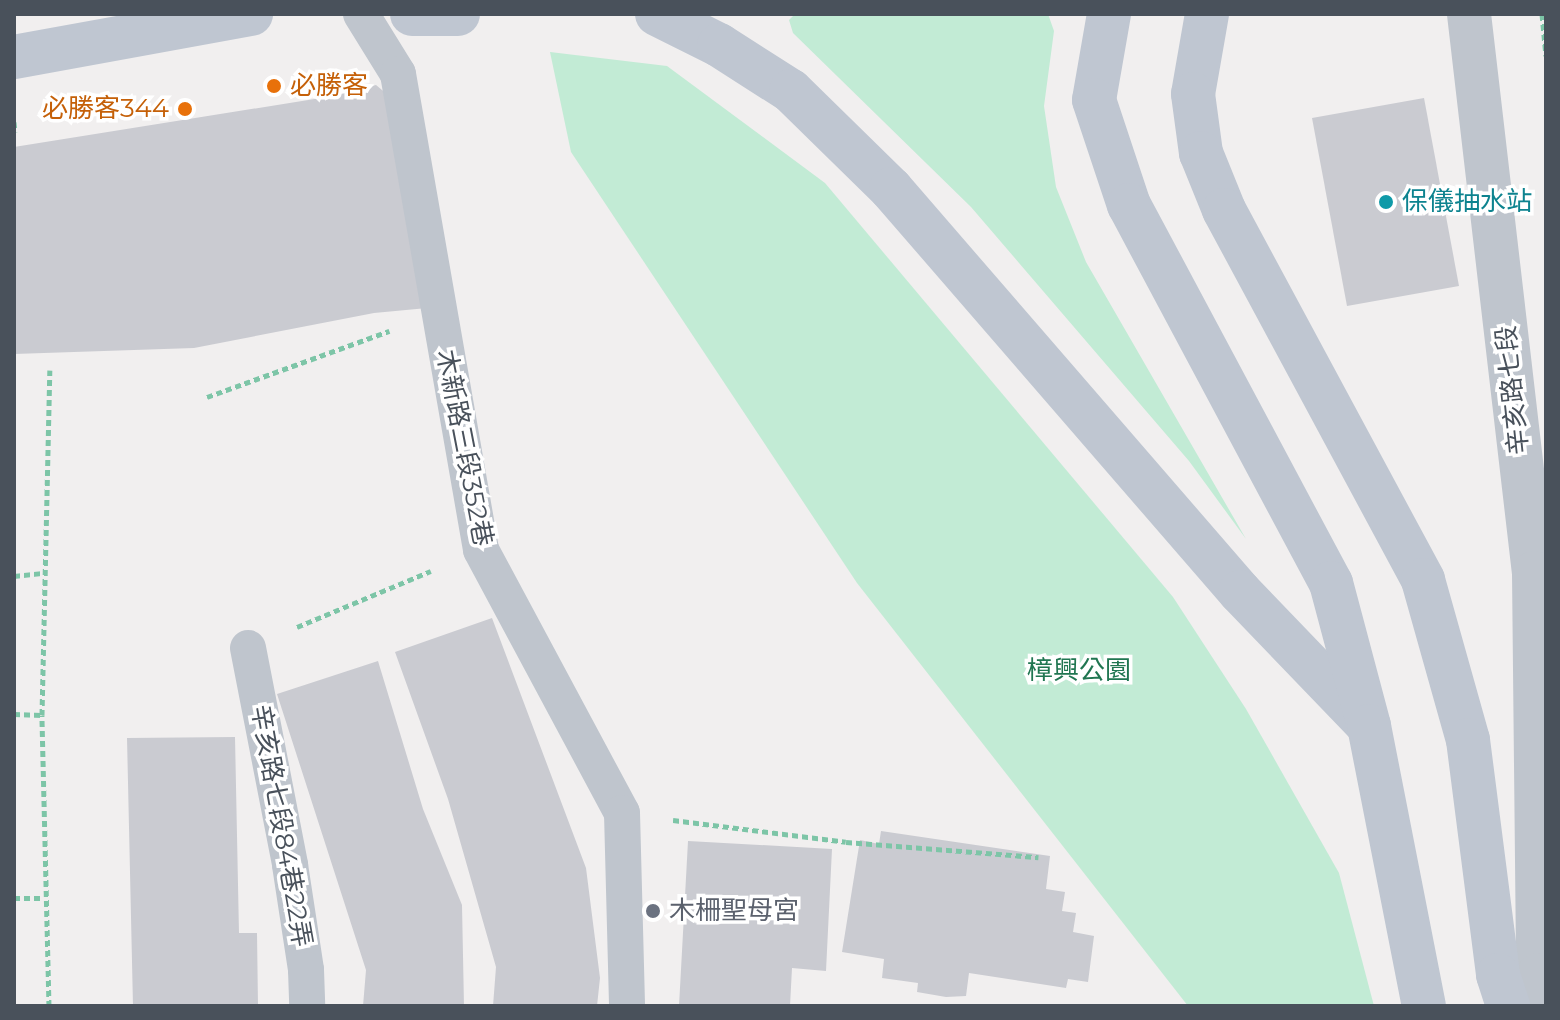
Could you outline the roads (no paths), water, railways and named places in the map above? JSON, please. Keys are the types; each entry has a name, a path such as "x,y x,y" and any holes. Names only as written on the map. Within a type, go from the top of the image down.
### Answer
{"main road":[{"path":"14,57 251,14"},
{"path":"412,14 458,14"},
{"path":"657,14 719,45 791,91 891,189 1240,592 1369,726"},
{"path":"1109,14 1094,100 1129,205 1331,583 1369,726 1424,1006"},
{"path":"1207,14 1193,94 1201,153 1224,210 1423,580 1468,740 1498,975 1508,1006"}],"street":[{"name":"辛亥路七段","path":"1469,14 1534,573 1538,975 1529,1006"}],"lane":[{"name":"木新路三段352巷","path":"361,14 398,74 481,550 622,813 627,1006"},
{"name":"辛亥路七段84巷22弄","path":"248,648 290,865 306,970 307,1006"}],"place":[{"name":"必勝客","path":"274,86"},
{"name":"必勝客344","path":"185,109"},
{"name":"保儀抽水站","path":"1386,202"},
{"name":"木柵聖母宮","path":"653,911"}],"park label":[{"name":"樟興公園","path":"1079,671"}]}
